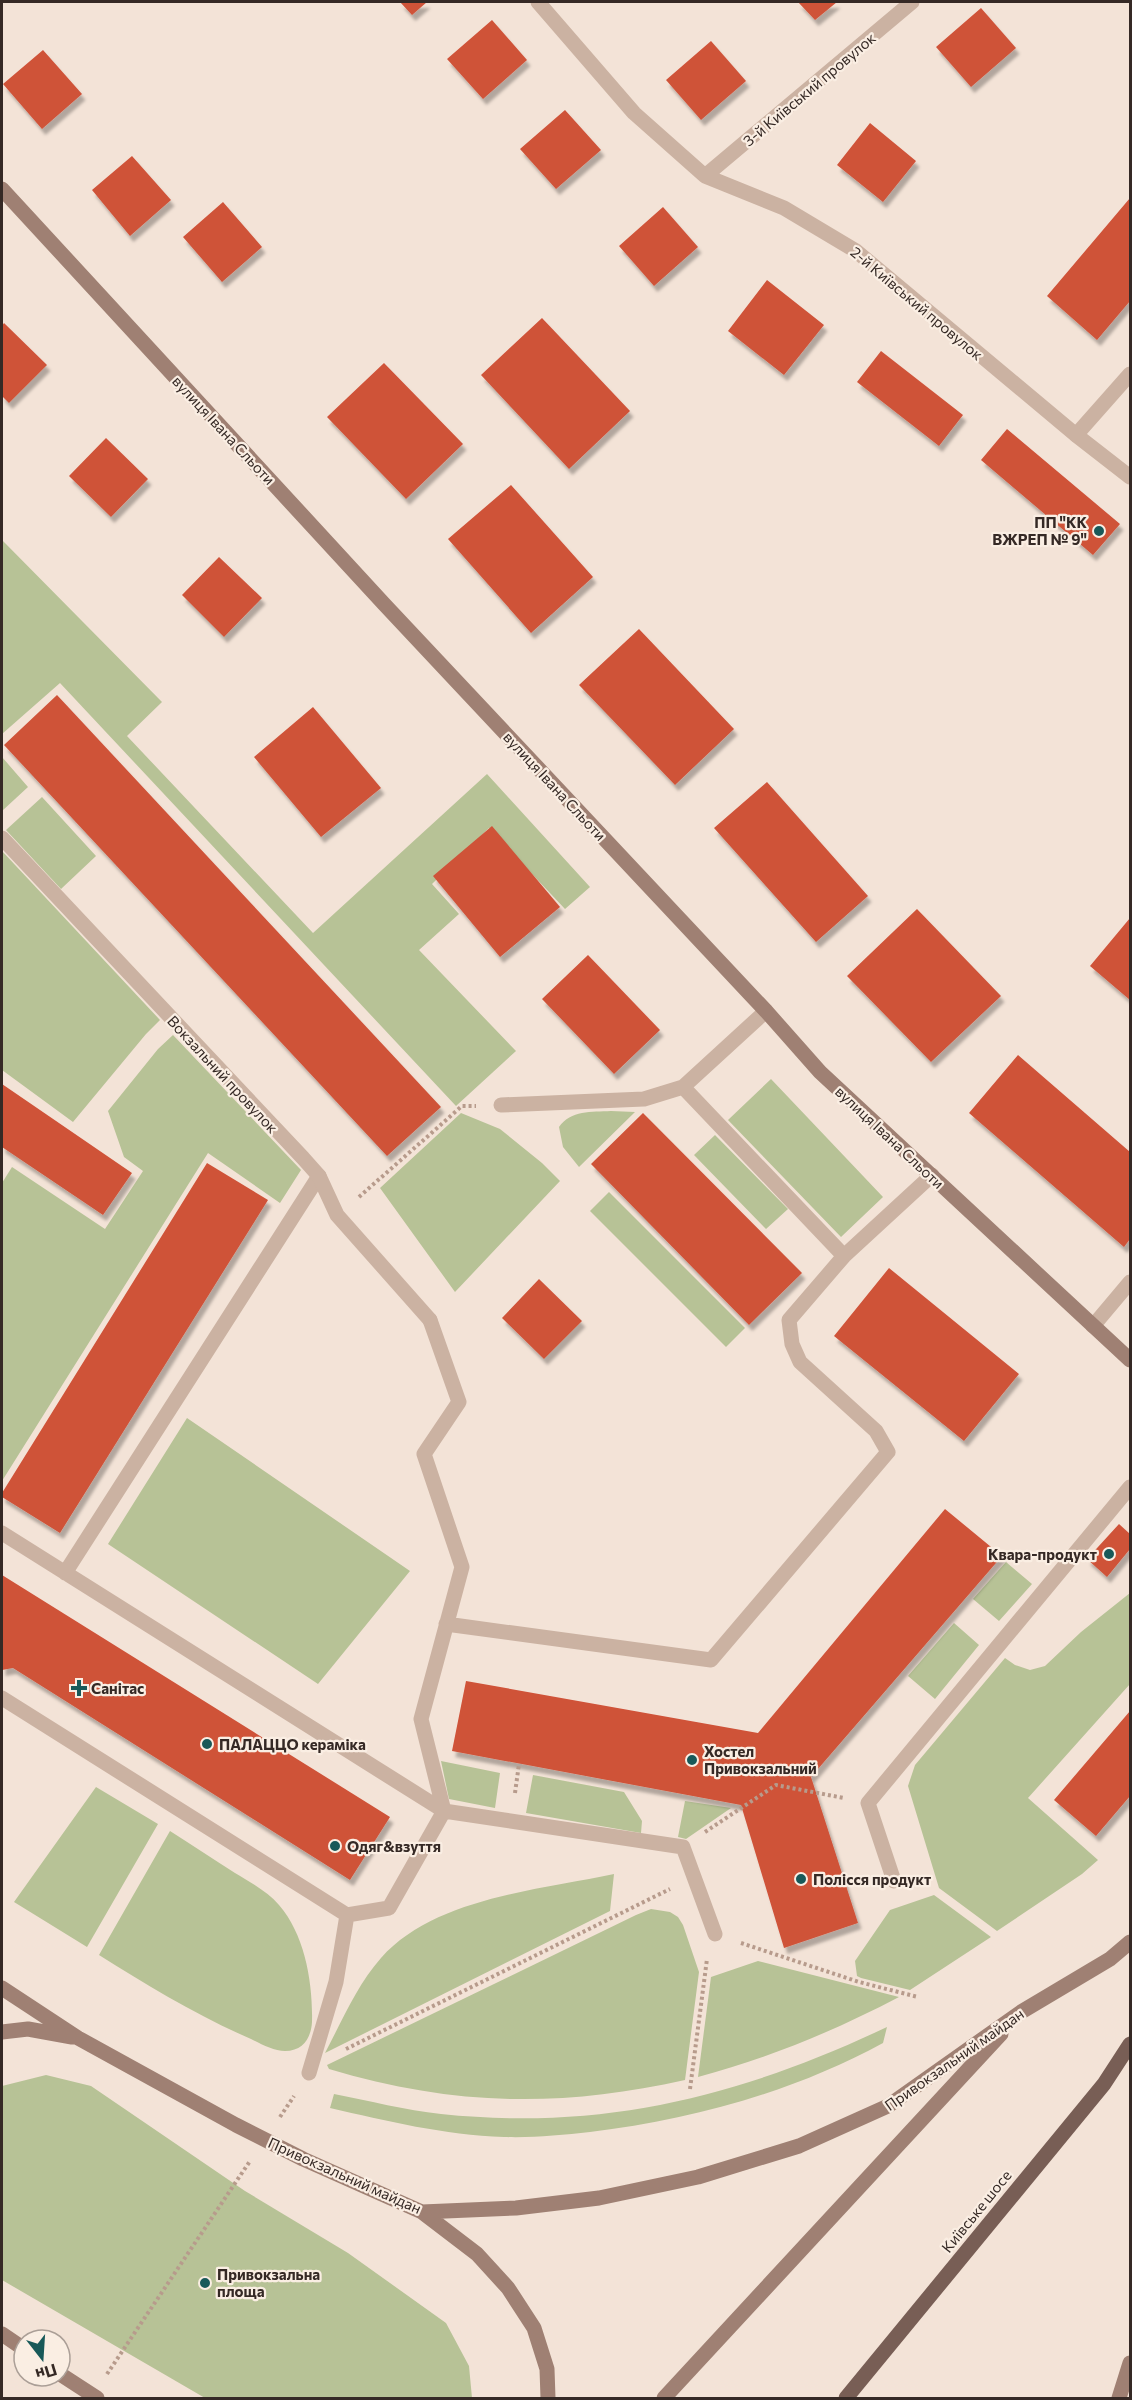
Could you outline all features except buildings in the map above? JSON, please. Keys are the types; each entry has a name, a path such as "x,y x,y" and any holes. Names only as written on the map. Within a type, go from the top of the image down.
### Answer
{"main road":[{"name":"вулиця Івана Сльоти","path":"2,189 384,604 766,1011 820,1072 1131,1360"},
{"name":"Привокзальний майдан","path":"2,1988 78,2038 264,2140 422,2212 516,2208 599,2198 698,2177 799,2146 888,2106 1021,2012 1110,1959 1131,1942"},
{"path":"664,2398 1021,2012"},
{"path":"2,2032 28,2029 78,2038"},
{"name":"Київське шосе","path":"846,2398 1104,2084 1131,2044"},
{"path":"422,2212 477,2254 508,2288 534,2328 547,2369 548,2398"},
{"path":"1119,2398 1131,2362"},
{"path":"72,2382 95,2397"}],"street":[{"name":"2-й Київський провулок","path":"538,2 634,113 705,176 784,208 856,251 1076,435 1131,477"},
{"name":"3-й Київський провулок","path":"705,176 912,2"},
{"path":"1076,435 1131,374"},
{"name":"Вокзальний провулок","path":"2,838 319,1176 338,1215 430,1320 459,1402 424,1454 462,1567 447,1624"},
{"path":"501,1105 644,1099 683,1087 766,1011"},
{"path":"683,1087 844,1256"},
{"path":"2,1698 347,1915 389,1908 444,1811 421,1719 447,1624 711,1660 888,1452 876,1431 800,1362 792,1344 789,1320 844,1256 932,1175"},
{"path":"65,1573 319,1176"},
{"path":"1093,1326 1131,1282"},
{"path":"894,1881 868,1803 1131,1487"},
{"path":"2,1533 444,1811 683,1847 715,1935"},
{"path":"310,2070 336,1982 347,1915"}],"path":[{"path":"338,1215 462,1106 501,1105"},
{"path":"683,1847 776,1785 868,1803"},
{"path":"95,2397 310,2070 695,1877"},
{"path":"690,2089 710,1936 715,1935 859,1982 918,1997"}],"green space":[{"path":"2,540 162,702 127,736 313,933 487,774 590,887 565,909 489,828 432,884 459,914 419,950 516,1051 456,1106 60,683 2,734"},
{"path":"2,757 28,787 2,811"},
{"path":"42,797 96,856 61,889 6,830"},
{"path":"2,851 160,1020 73,1122 2,1070"},
{"path":"173,1035 301,1170 280,1203 208,1153 2,1481 2,1183 12,1167 105,1229 143,1171 124,1157 108,1111 158,1049"},
{"path":"771,1079 883,1197 841,1237 728,1120"},
{"path":"611,1111 635,1112 579,1167 563,1147 559,1127 569,1117 575,1115"},
{"path":"461,1113 500,1129 542,1163 560,1181 455,1292 380,1188"},
{"path":"715,1135 788,1209 766,1229 694,1155"},
{"path":"609,1192 745,1328 726,1347 590,1211"},
{"path":"187,1418 410,1571 318,1684 108,1544"},
{"path":"1006,1562 1032,1584 999,1621 973,1599"},
{"path":"1130,1593 1130,1684 1028,1798 1098,1860 1082,1874 997,1931 939,1888 908,1786 915,1765 1005,1658 1015,1665 1030,1670 1045,1666 1081,1632"},
{"path":"954,1623 979,1645 935,1699 908,1676"},
{"path":"441,1761 500,1773 495,1808 449,1799"},
{"path":"533,1775 624,1792 642,1821 641,1833 526,1813"},
{"path":"96,1787 158,1824 87,1947 14,1902"},
{"path":"685,1801 731,1808 686,1839 678,1837"},
{"path":"170,1831 275,1900 288,1917 306,1960 311,1991 311,2028 308,2038 297,2049 276,2050 231,2030 155,1989 99,1955"},
{"path":"614,1874 610,1911 325,2053 350,2004 372,1969 403,1938 429,1922 458,1909 521,1892"},
{"path":"934,1895 991,1937 910,1990 857,1976 855,1961 890,1910"},
{"path":"651,1909 670,1912 678,1917 683,1925 699,1972 685,2080 594,2095 550,2099 506,2099 419,2090 329,2069 327,2065 636,1915"},
{"path":"758,1961 899,1997 801,2043 698,2077 711,1977"},
{"path":"887,2027 883,2043 777,2090 703,2111 628,2127 547,2136 482,2136 416,2127 330,2108 334,2094 441,2114 501,2118 559,2117 615,2112 670,2103 725,2089 779,2072"},
{"path":"46,2075 91,2086 245,2191 348,2253 446,2323 469,2366 472,2398 205,2398 2,2280 2,2086"}],"place":[{"name":"ПП \"КК ВЖРЕП № 9\"","path":"1099,531"},
{"name":"Квара-продукт","path":"1109,1554"},
{"name":"Санітас","path":"79,1688"},
{"name":"ПАЛАЦЦО кераміка","path":"207,1744"},
{"name":"Хостел Привокзальний","path":"692,1760"},
{"name":"Одяг&взуття","path":"335,1846"},
{"name":"Полісся продукт","path":"801,1879"},
{"name":"Привокзальна площа","path":"205,2283"}]}
